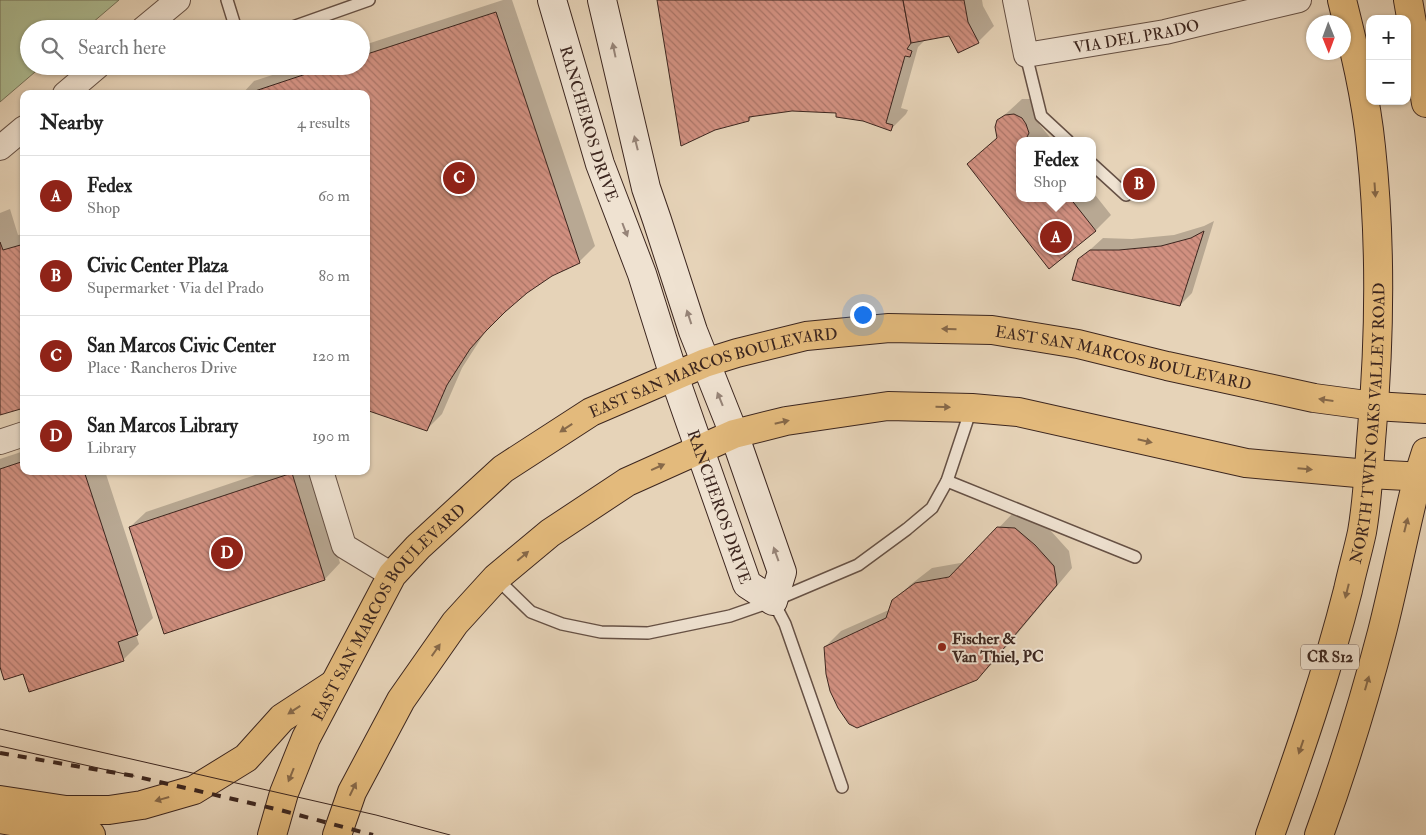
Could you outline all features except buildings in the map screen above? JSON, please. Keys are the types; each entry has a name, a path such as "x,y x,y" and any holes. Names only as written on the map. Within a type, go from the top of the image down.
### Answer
{"main road":[{"name":"RANCHEROS DRIVE","path":"552,0 600,164 642,274 674,376 747,584 773,601 782,572 734,434 705,363 646,188 602,0"},
{"name":"NORTH TWIN OAKS VALLEY ROAD","path":"1270,835 1316,704 1338,628 1362,532 1374,406 1380,309 1377,227 1371,147 1360,77 1342,0"},
{"path":"1408,0 1426,103"},
{"name":"EAST SAN MARCOS BOULEVARD","path":"272,835 284,793 303,745 392,575 418,547 503,469 591,412 705,363 806,336 889,328 992,330 1078,344 1167,366 1314,398 1374,406 1426,409"},
{"path":"337,835 352,792 401,700 455,623 496,578 550,533 627,482 734,434 786,421 888,406 972,408 1018,412 1246,463 1368,474 1423,469"},
{"name":"CR S12","path":"1319,835 1336,787 1377,650 1423,469"},
{"path":"0,800 66,810 109,810 142,805 194,790 246,758 282,718 335,684"},
{"path":"0,820 91,835"}],"street":[{"path":"154,20 178,0"},
{"path":"1015,0 1026,55"},
{"name":"VIA DEL PRADO","path":"1026,55 1165,32 1299,0"},
{"path":"70,90 87,75"},
{"path":"0,148 20,131"},
{"path":"0,442 20,435"},
{"path":"322,475 344,546 392,575"}],"lane":[{"path":"228,0 234,20"},
{"path":"312,20 369,0"},
{"path":"1026,55 1041,116 1064,137"},
{"path":"1096,168 1126,195"},
{"path":"496,578 532,612 562,624 602,632 648,633 730,616 773,601 858,565 908,529 932,508 947,481 972,408"},
{"path":"947,481 1135,557"},
{"path":"773,601 785,624 842,787"}],"green space":[{"path":"0,0 119,0 96,20 20,20 20,75 32,75 0,102"}],"tram line":[{"path":"0,729 376,815 450,835"},
{"path":"0,746 134,776"}],"railway":[{"path":"0,753 134,776 280,810 373,835"}],"place":[{"name":"San Marcos Civic Center","path":"459,178"},
{"name":"Civic Center Plaza","path":"1139,184"},
{"name":"Fedex","path":"1056,237"},
{"name":"San Marcos Library","path":"227,553"},
{"name":"Fischer & Van Thiel, PC","path":"942,647"}]}
